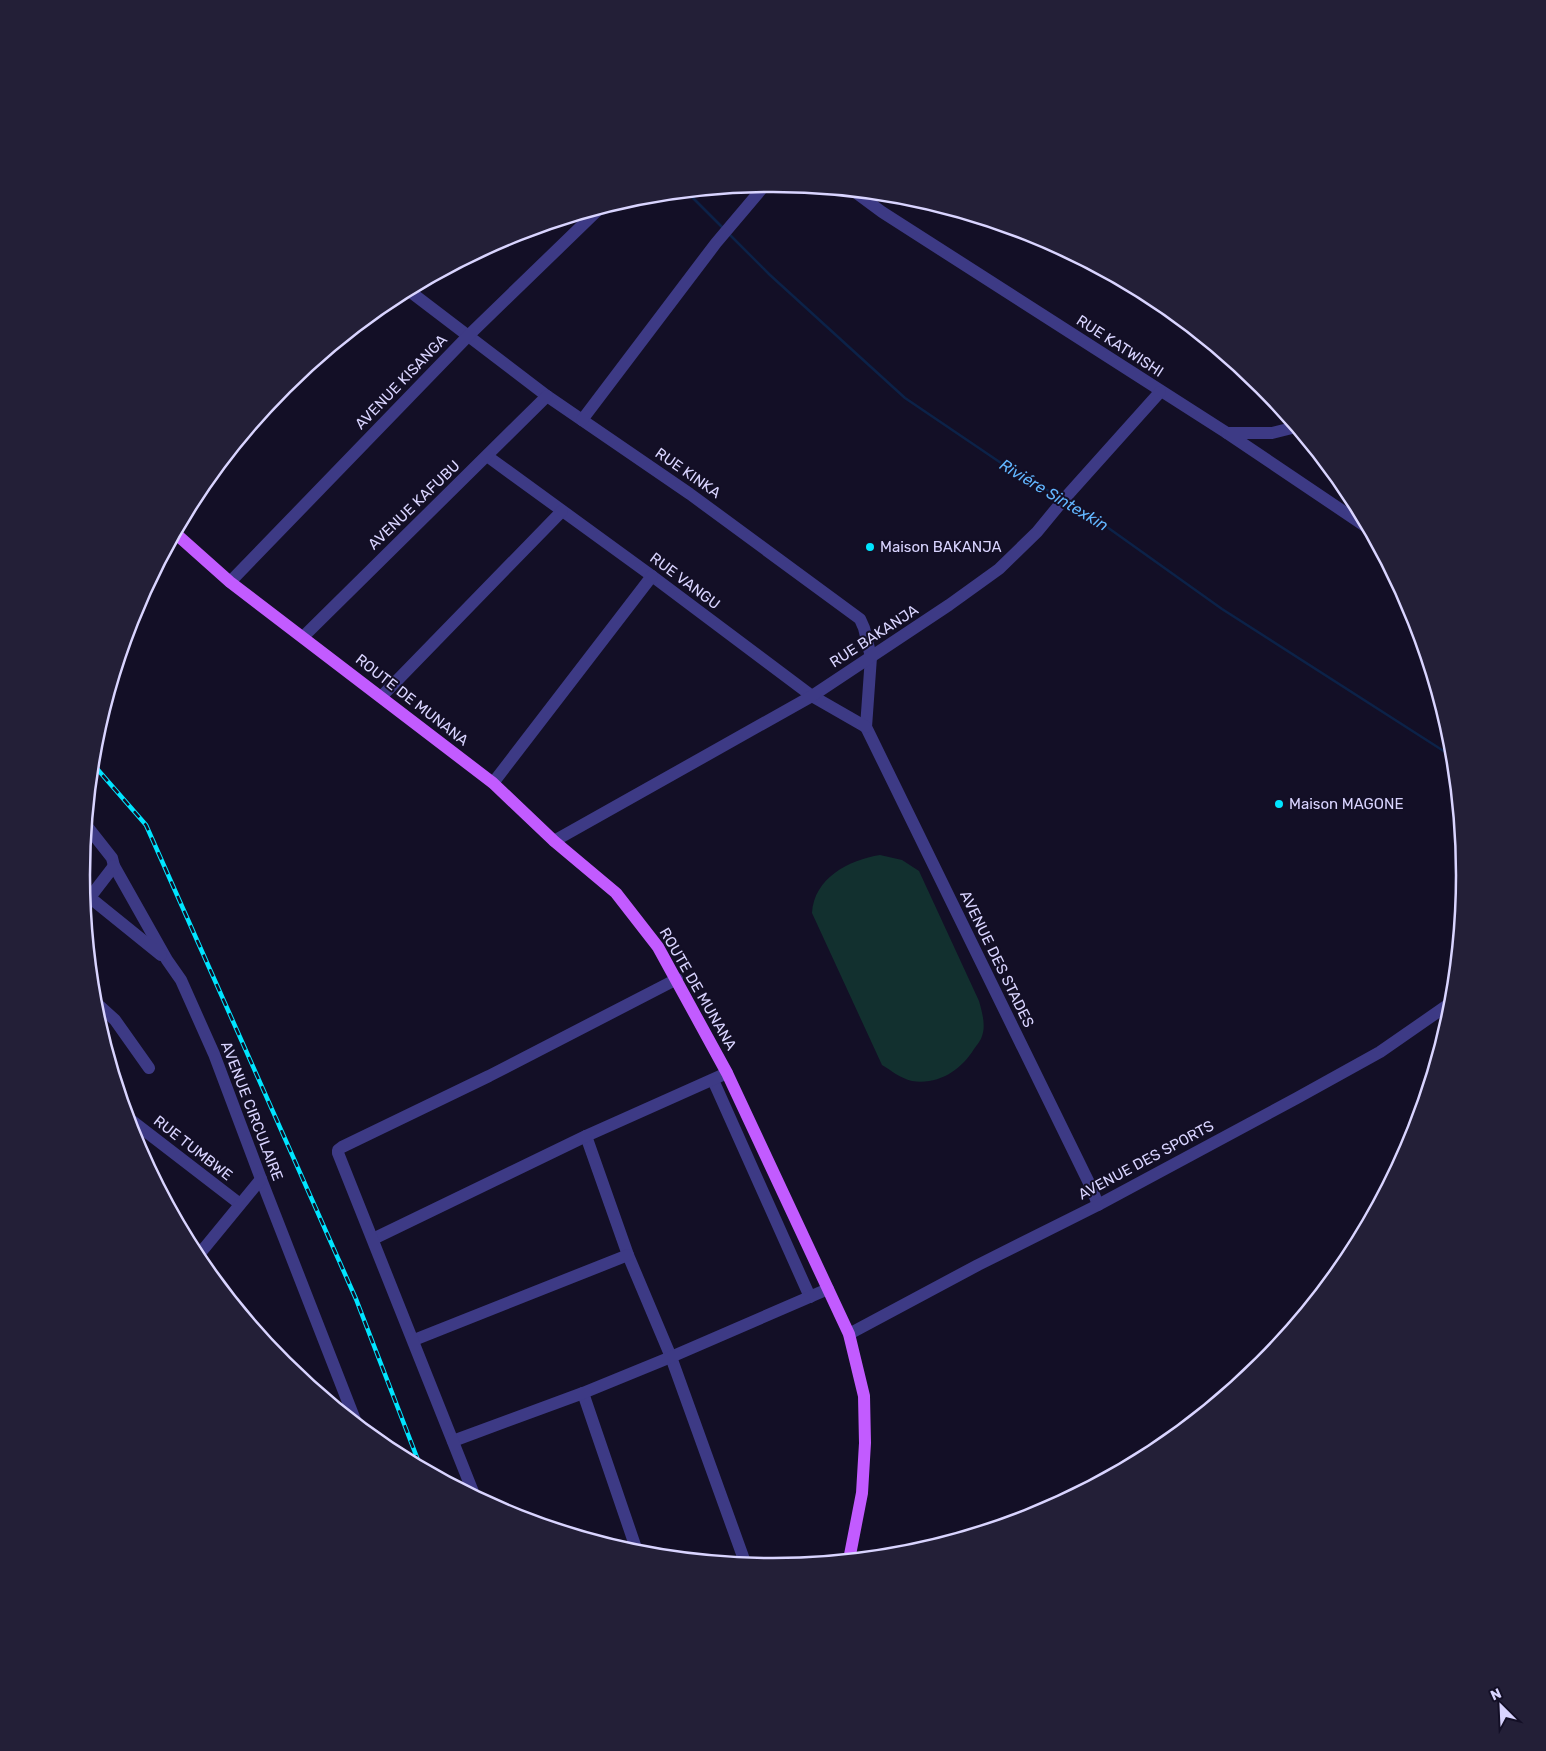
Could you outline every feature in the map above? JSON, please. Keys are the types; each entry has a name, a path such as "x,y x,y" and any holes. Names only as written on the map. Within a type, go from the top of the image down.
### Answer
{"main road":[{"name":"ROUTE DE MUNANA","path":"180,537 230,582 493,783 554,841 616,893 654,940 727,1073 849,1334 864,1396 866,1443 862,1493 850,1554"}],"street":[{"path":"582,420 693,273 758,193"},
{"name":"RUE KATWISHI","path":"863,198 1227,434 1355,519"},
{"name":"AVENUE KISANGA","path":"230,582 469,335 590,218"},
{"name":"RUE KINKA","path":"415,295 547,396 690,494 854,613 860,619 864,628 871,657 866,727"},
{"name":"RUE BAKANJA","path":"554,841 812,696 950,605 999,570 1037,532 1160,392"},
{"name":"AVENUE KAFUBU","path":"303,637 547,396"},
{"path":"1227,434 1272,433 1290,429"},
{"name":"RUE VANGU","path":"487,456 812,696 866,727"},
{"path":"381,697 562,511"},
{"path":"493,783 652,576"},
{"name":"AVENUE DES STADES","path":"866,727 1092,1189 1098,1205"},
{"name":"AVENUE CIRCULAIRE","path":"91,831 112,858 114,866 167,960 181,980 214,1054 352,1413"},
{"path":"90,893 114,866"},
{"path":"91,902 167,960"},
{"path":"472,1488 338,1150 489,1076 677,979"},
{"name":"AVENUE DES SPORTS","path":"849,1334 978,1264 1098,1205 1380,1052 1443,1008"},
{"path":"103,1009 115,1020 149,1068"},
{"path":"373,1238 586,1136 727,1073"},
{"path":"713,1080 810,1297"},
{"name":"RUE TUMBWE","path":"137,1125 240,1204"},
{"path":"586,1136 628,1255 671,1357 743,1557"},
{"path":"202,1250 261,1179"},
{"path":"414,1340 628,1255"},
{"path":"453,1441 583,1393 828,1289"},
{"path":"583,1393 634,1544"}],"green space":[{"path":"880,855 902,860 919,871 979,1001 982,1014 984,1027 982,1036 969,1057 956,1069 931,1081 908,1080 882,1065 812,913 814,901 819,890 835,873 857,861"}],"waterway":[{"name":"Riviére Sintexkin","path":"692,197 723,228"},
{"name":"Riviére Sintexkin","path":"729,234 770,275 905,398 1004,465 1059,497"},
{"name":"Riviére Sintexkin","path":"1066,501 1093,517 1222,609 1445,752"}],"railway":[{"path":"98,770 146,825 356,1299 417,1458"}],"place":[{"name":"Maison BAKANJA","path":"870,547"},
{"name":"Maison MAGONE","path":"1279,804"}]}
